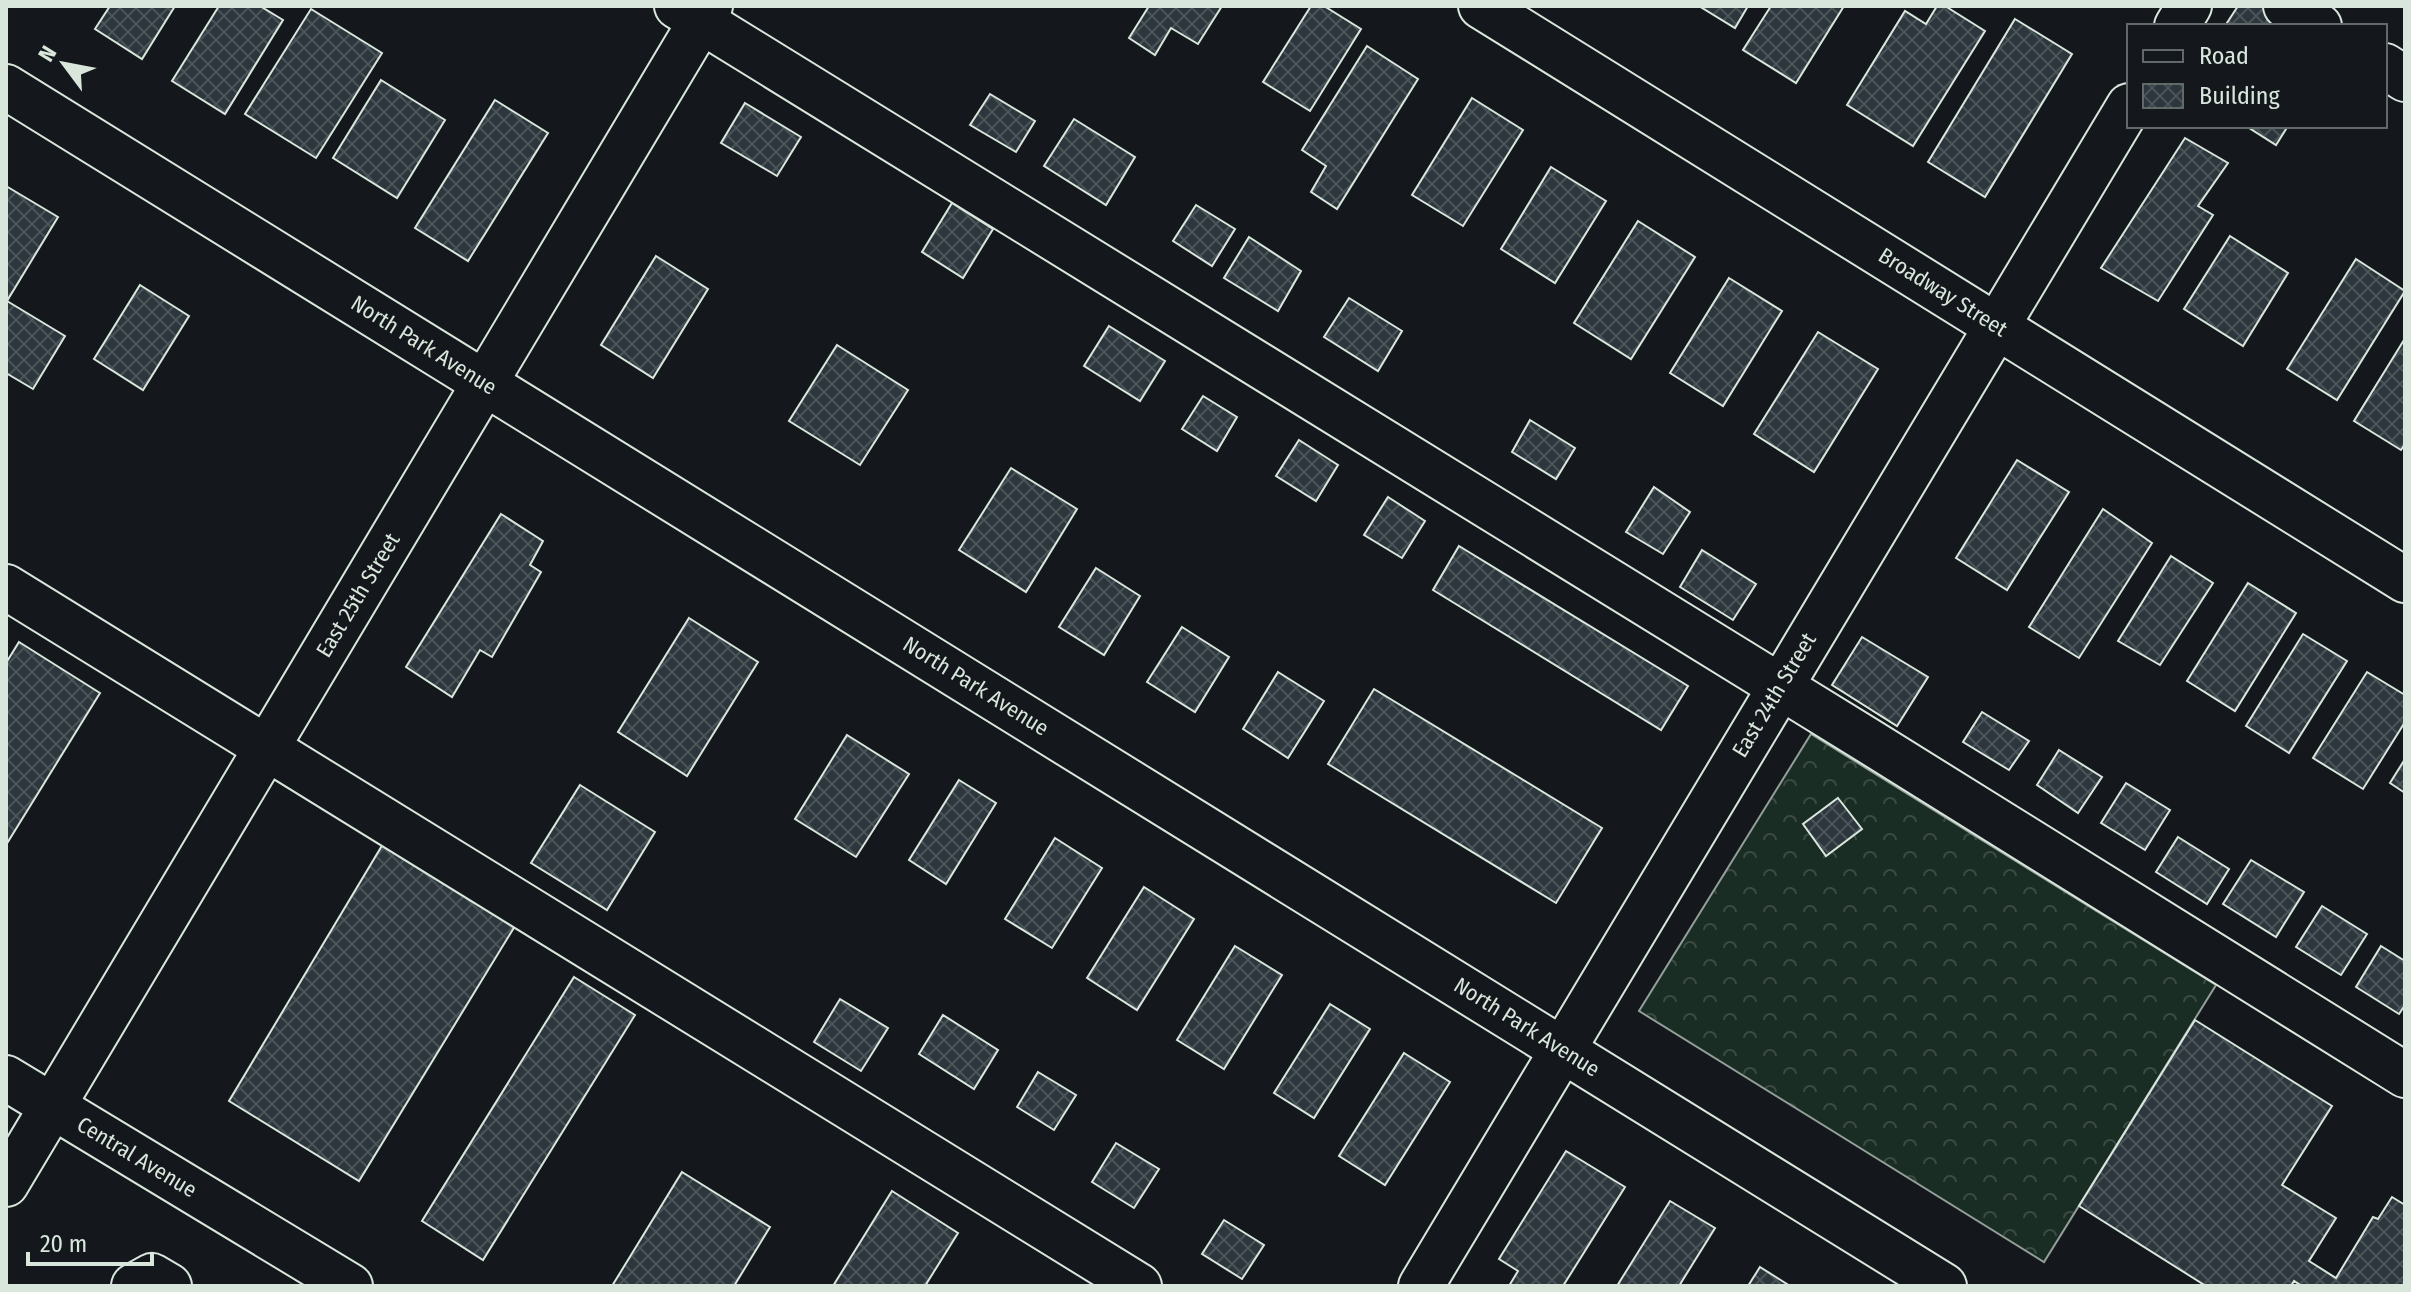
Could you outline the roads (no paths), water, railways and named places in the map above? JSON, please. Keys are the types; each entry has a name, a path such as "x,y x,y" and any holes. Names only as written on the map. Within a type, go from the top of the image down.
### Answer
{"street":[{"name":"Broadway Street","path":"1481,6 2405,580"},
{"path":"2178,24 2189,6"},
{"path":"2286,6 2316,24"},
{"path":"696,11 2405,1075"},
{"name":"East 25th Street","path":"6,1184 485,383 696,11"},
{"path":"2387,67 2405,79"},
{"name":"North Park Avenue","path":"6,87 1944,1286"},
{"name":"East 24th Street","path":"1421,1286 2127,109"},
{"path":"6,587 1139,1286"},
{"name":"Central Avenue","path":"6,1078 350,1286"},
{"path":"134,1286 152,1276 169,1286"}]}
